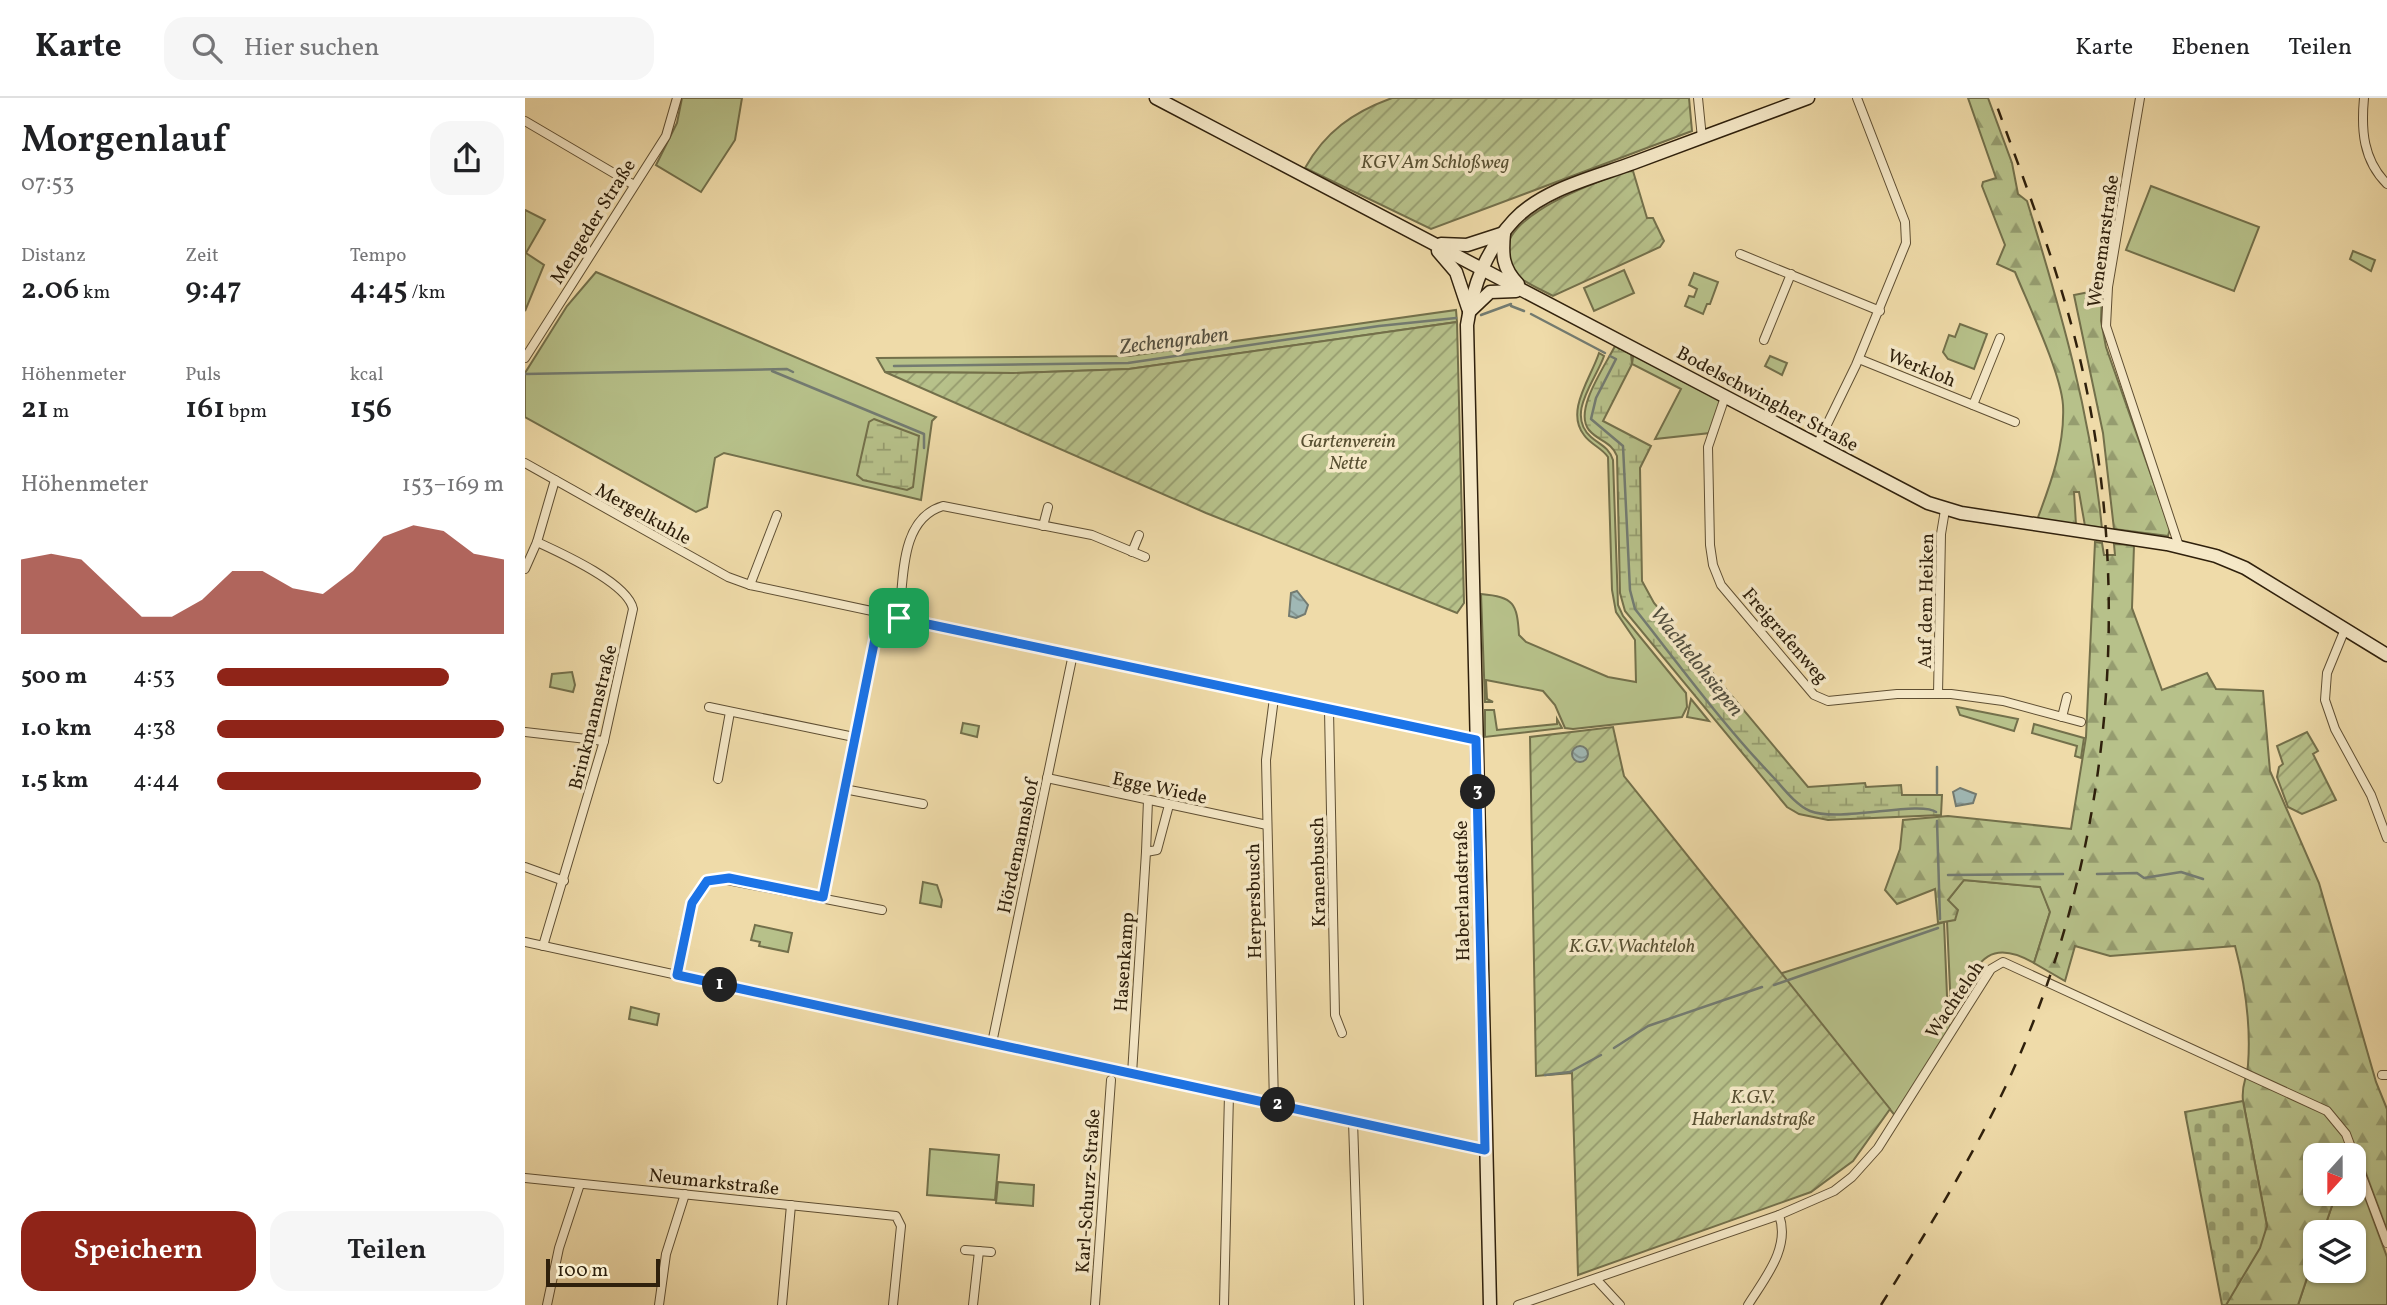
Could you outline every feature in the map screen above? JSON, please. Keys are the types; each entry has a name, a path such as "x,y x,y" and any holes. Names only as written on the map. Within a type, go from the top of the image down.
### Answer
{"street":[{"name":"Mengeder Straße","path":"525,358 671,125 677,98"},
{"name":"Bodelschwingher Straße","path":"1156,98 1945,510 2179,546 2242,566 2387,655"},
{"path":"1698,98 1702,138"},
{"path":"1426,240 1452,246 1467,245 1504,233 1528,209 1558,192 1808,98"},
{"path":"1817,445 1880,311 1902,256 1907,232 1857,98"},
{"name":"Wenemarstraße","path":"2140,98 2108,287 2106,326 2179,546"},
{"path":"2364,98 2364,145 2375,170 2387,184"},
{"path":"525,121 633,186"},
{"path":"1504,233 1506,268 1527,293"},
{"name":"Haberlandstraße","path":"1490,1305 1471,553 1469,312 1481,269 1504,233"},
{"path":"1426,240 1455,272 1469,312 1490,292 1504,289 1527,293"},
{"path":"1740,254 1880,311"},
{"path":"1764,340 1791,274"},
{"name":"Werkloh","path":"1973,405 2000,338"},
{"name":"Werkloh","path":"1859,359 2015,422"},
{"name":"Freigrafenweg","path":"1725,397 1707,447 1710,545 1714,567 1721,585 1814,695 1828,701 1897,694 1938,694 2003,701 2081,722"},
{"name":"Mergelkuhle","path":"525,463 721,574 750,585 1476,740"},
{"path":"525,569 537,542 555,480"},
{"path":"899,618 911,535 925,514 943,506 953,505 1091,535 1145,557"},
{"path":"1043,526 1048,507"},
{"name":"Auf dem Heiken","path":"1938,694 1941,534 1945,510"},
{"path":"750,585 777,515"},
{"path":"1132,552 1139,535"},
{"name":"Brinkmannstraße","path":"537,542 607,581 632,604 633,616 604,741 543,946"},
{"path":"823,897 880,614"},
{"path":"2345,629 2327,673 2325,700 2332,722 2368,787 2387,838"},
{"name":"Hördemannshof","path":"992,1043 1073,654"},
{"path":"2062,716 2067,697"},
{"name":"Herpersbusch","path":"1274,1104 1266,744 1275,698"},
{"path":"709,707 854,737"},
{"name":"Kranenbusch","path":"1329,710 1335,1015 1342,1032"},
{"path":"718,779 730,712"},
{"path":"525,732 604,741"},
{"name":"Egge Wiede","path":"1047,778 1267,825"},
{"path":"844,789 923,804"},
{"name":"Hasenkamp","path":"1132,1074 1148,800"},
{"path":"1146,852 1157,849 1159,845 1169,805"},
{"path":"525,867 564,881"},
{"path":"677,975 692,903 707,881 729,878 882,910"},
{"path":"525,942 1485,1150"},
{"name":"Wachteloh","path":"1518,1305 1779,1215 1834,1191 1869,1160 1991,969 2003,962 2327,1111 2346,1134 2387,1243"},
{"name":"Karl-Schurz-Straße","path":"1095,1305 1111,1080"},
{"path":"1224,1305 1229,1094"},
{"path":"1353,1121 1359,1305"},
{"name":"Neumarkstraße","path":"525,1178 899,1218 893,1305"},
{"path":"547,1305 559,1248 580,1184"},
{"path":"659,1305 666,1254 685,1194"},
{"path":"782,1305 791,1205"},
{"path":"1748,1305 1777,1255 1782,1228 1779,1215"},
{"path":"965,1250 991,1252"},
{"path":"973,1305 979,1251"},
{"path":"1595,1279 1620,1305"}],"green space":[{"path":"682,98 742,98 735,140 701,192 656,165 677,123"},
{"name":"KGV Am Schloßweg","path":"1392,98 1689,98 1692,131 1431,229 1305,168 1322,144 1341,125"},
{"path":"1968,98 1988,98 2012,163 2018,194 2027,201 2073,363 2090,445 2102,529 2085,526 2079,492 2074,492 2076,525 2037,520 2052,478 2062,435 2061,391 2015,272 1997,264 2005,245 1982,186 1983,182 1996,178"},
{"path":"1633,171 1647,218 1653,218 1664,241 1660,247 1553,296 1516,275 1509,264 1507,247 1514,232 1529,218 1569,194 1623,172"},
{"path":"2151,186 2259,227 2234,291 2126,250"},
{"path":"525,210 545,220 526,253 544,265 525,311"},
{"path":"2353,251 2375,260 2371,271 2350,259"},
{"path":"1624,270 1634,293 1594,311 1584,288"},
{"path":"596,272 936,417 932,421 921,500 724,453 715,458 707,507 696,512 525,417 525,373 567,306"},
{"path":"1694,273 1718,282 1703,314 1685,306 1689,296 1694,297 1697,289 1689,285"},
{"path":"2102,291 2101,321 2106,347 2170,529 2168,536 2114,529 2103,433 2074,295"},
{"path":"1456,310 1457,322 1129,369 1013,373 885,372 877,358 1129,356"},
{"name":"Gartenverein Nette","path":"1457,322 1464,603 1457,613 1206,513 885,372 1013,373 1129,369"},
{"path":"1960,324 1987,334 1974,369 1948,359 1943,352 1949,335 1955,337"},
{"path":"1615,346 1631,354 1632,364 1603,421 1651,446 1640,468 1642,581 1654,603 1808,787 1865,783 1866,787 1901,785 1902,795 1942,795 1941,815 1828,820 1799,814 1787,807 1625,611 1620,593 1617,456 1612,448 1589,430 1585,422 1592,388"},
{"path":"1634,350 1725,397 1710,433 1655,439 1681,389 1632,364"},
{"path":"1599,353 1604,356 1585,397 1581,418 1584,428 1607,449 1613,460 1618,605 1623,616 1686,693 1687,707 1682,717 1573,729 1565,728 1555,705 1543,691 1486,680 1487,699 1493,702 1485,702 1481,594 1501,597 1512,604 1517,616 1519,635 1526,642 1608,677 1636,682 1635,640 1616,612 1612,590 1608,457 1584,435 1577,416 1581,394"},
{"path":"1770,356 1787,363 1782,375 1765,366"},
{"path":"874,419 919,436 913,487 907,490 863,480 857,475 869,422"},
{"path":"2095,542 2102,543 2104,555 2115,555 2114,544 2134,545 2132,608 2162,690 2207,673 2216,689 2263,691 2270,771 2319,883 2376,1082 2387,1109 2387,1230 2366,1174 2366,1143 2303,1143 2303,1206 2332,1206 2327,1220 2303,1220 2303,1283 2305,1283 2298,1305 2226,1305 2267,1226 2243,1101 2249,1035 2235,946 2110,956 2075,946 2065,981 2034,963 2050,912 2040,887 1964,880 1948,900 1958,910 1955,920 1938,923 1935,889 1897,904 1885,890 1900,849 1903,820 1948,816 2071,829 2086,737"},
{"path":"572,672 575,685 573,692 550,687 552,674"},
{"path":"1691,699 1709,721 1687,717"},
{"path":"1957,707 2018,719 2014,731 1960,715"},
{"path":"1485,710 1494,710 1497,730 1557,724 1557,719 1562,728 1485,737"},
{"path":"963,723 979,726 977,737 961,733"},
{"path":"2034,724 2084,738 2081,758 2075,756 2077,746 2032,733"},
{"path":"1613,727 1624,776 1890,1109 1853,1161 1811,1192 1578,1275 1572,1073 1536,1076 1530,737"},
{"path":"2307,732 2318,751 2313,754 2336,800 2302,814 2288,807 2277,777 2279,767 2283,764 2277,746"},
{"path":"1964,880 2041,887 2050,912 2034,963 2002,952 1991,955 1974,971 1951,1011 1947,921 1955,919 1948,900"},
{"path":"923,882 937,885 942,900 941,907 920,903"},
{"path":"1944,922 1948,1020 1951,1030 1897,1118 1779,974"},
{"path":"755,925 792,933 788,952 759,946 760,942 751,940"},
{"path":"631,1007 659,1014 657,1025 629,1019"},
{"path":"2243,1101 2267,1226 2260,1248 2226,1305 2222,1305 2185,1112"},
{"path":"930,1149 999,1155 995,1200 927,1195"},
{"path":"998,1182 1034,1185 1033,1206 996,1203"},
{"path":"2366,1200 2387,1257 2387,1305 2298,1305 2305,1283 2366,1283 2366,1220 2327,1220 2332,1206 2366,1206"}],"water":[{"path":"1297,591 1308,605 1305,614 1296,618 1289,616 1291,593"},
{"path":"1580,746 1586,748 1586,760 1580,762 1574,760 1572,754 1574,748"},
{"path":"1960,788 1976,794 1973,803 1956,806 1953,792"}],"waterway":[{"name":"Wachtelohsiepen","path":"1481,315 1511,304"},
{"name":"Wachtelohsiepen","path":"1511,306 1524,311"},
{"name":"Wachtelohsiepen","path":"1531,314 1605,353"},
{"name":"Zechengraben","path":"894,366 1128,363 1379,326 1456,318"},
{"name":"Wachtelohsiepen","path":"1610,356 1616,359 1596,398 1591,419 1623,446 1630,590 1635,609 1738,738 1800,805 1810,811 1840,815 1914,808 1936,812"},
{"name":"Zechengraben","path":"525,374 787,369 793,372"},
{"path":"772,371 924,434 924,448"},
{"path":"1937,767 1937,793"},
{"name":"Wachtelohsiepen","path":"1937,821 1940,919"},
{"path":"2097,874 2137,873 2144,878 2181,872 2203,879"},
{"path":"1948,875 2063,874"},
{"name":"Wachtelohsiepen","path":"1774,985 1938,928"},
{"name":"Wachtelohsiepen","path":"1614,1048 1648,1026 1762,987"},
{"name":"Wachtelohsiepen","path":"1545,1075 1570,1072 1601,1055"}],"railway":[{"path":"1881,1305 1981,1136 2010,1077 2044,992 2071,905 2091,815 2103,724 2109,632 2106,540 2097,449 2072,325 2041,227 1994,98"}],"route":[{"path":"880,614 899,618 1476,740 1485,1150 1330,1116 1308,1114 1301,1110 677,975 692,903 707,881 729,878 823,897 880,614"}],"park label":[{"name":"K.G.V. Wachteloh","path":"1632,945"},
{"name":"K.G.V. Haberlandstraße","path":"1753,1107"}]}
